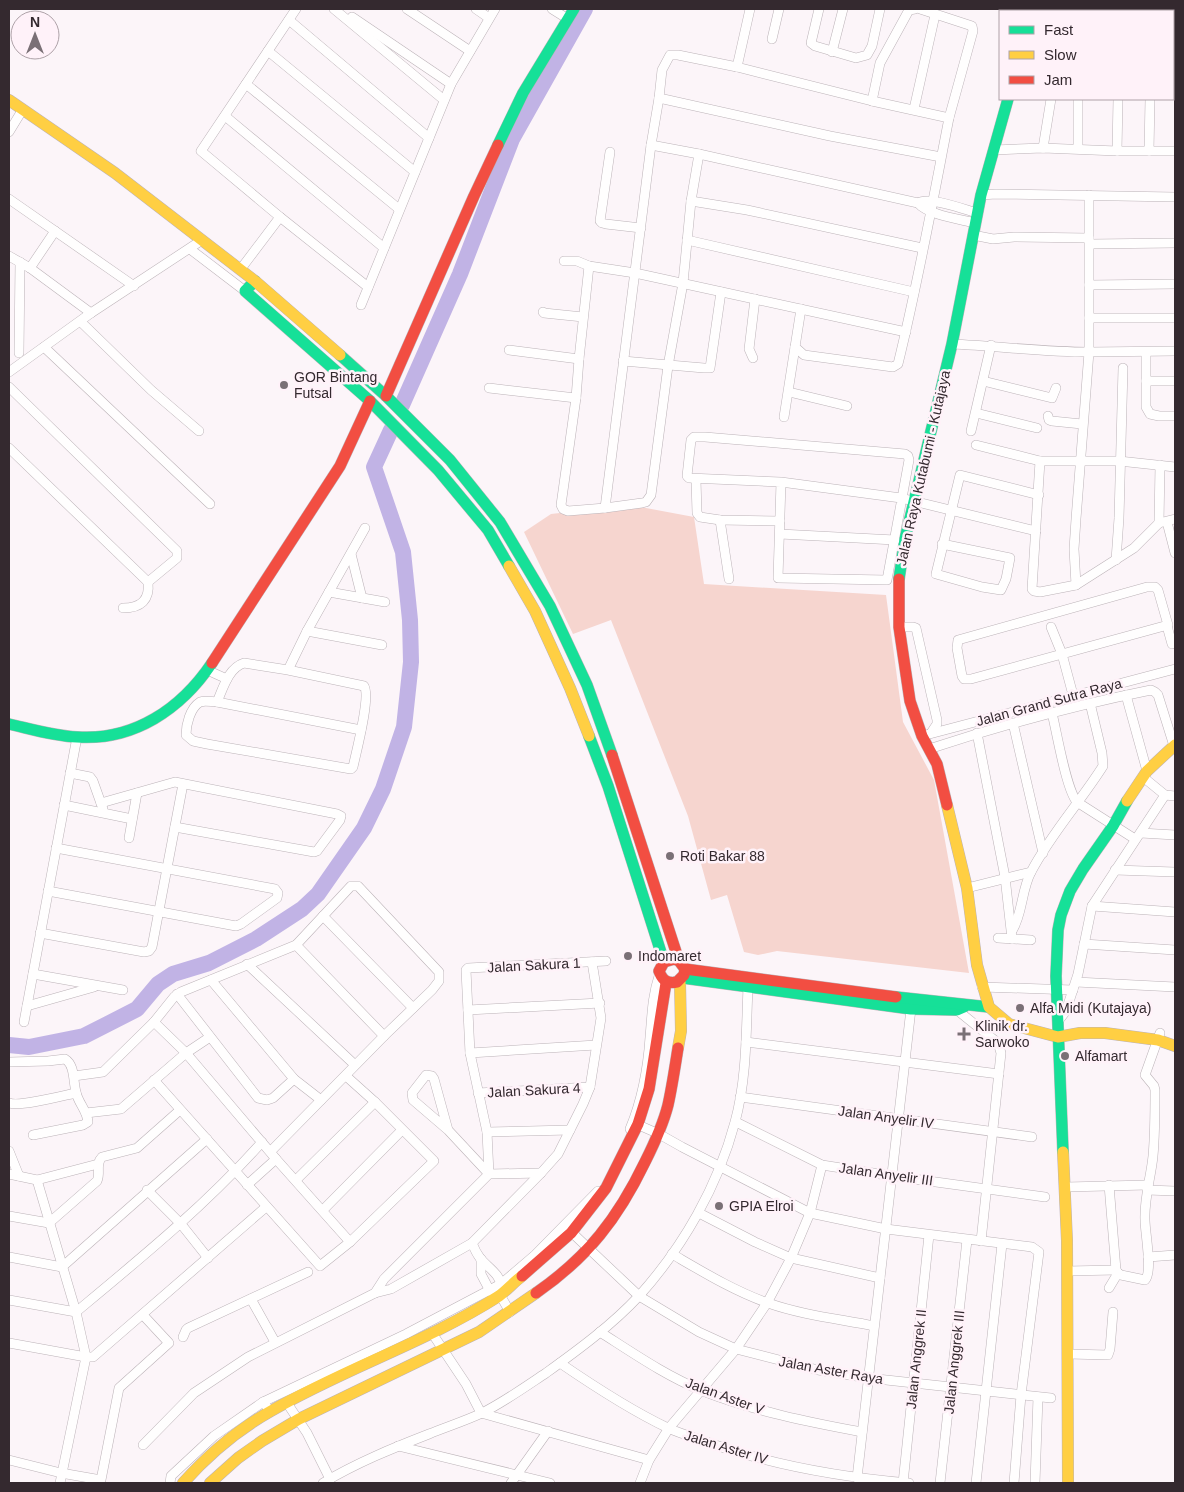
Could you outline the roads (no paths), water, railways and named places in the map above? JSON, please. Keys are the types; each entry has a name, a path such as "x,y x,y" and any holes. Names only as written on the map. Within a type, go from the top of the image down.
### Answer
{"street":[{"path":"296,9 201,151 368,287"},
{"path":"334,9 444,100"},
{"path":"339,9 451,84"},
{"path":"407,9 470,51"},
{"path":"476,9 489,18"},
{"path":"361,305 451,84 494,9"},
{"path":"386,396 474,196 522,93 571,14 552,9"},
{"path":"737,67 750,9"},
{"path":"772,39 779,9"},
{"path":"819,9 811,43 832,52 856,58 867,55 872,46 880,9"},
{"path":"832,52 843,9"},
{"path":"872,101 880,63 909,10 915,9"},
{"path":"795,348 804,355 893,367 898,364 949,118 973,31 972,26 920,9"},
{"path":"914,110 935,15"},
{"path":"289,20 429,138"},
{"path":"268,51 415,172"},
{"path":"605,508 651,145 662,70 670,55 737,67 949,118"},
{"path":"246,84 399,209"},
{"path":"659,98 830,136 941,157"},
{"path":"9,100 114,173 255,281 386,396 450,460 500,522 550,606 587,685 622,781 682,973 681,1031 668,1106 659,1134 629,1195 610,1224 588,1249 549,1284 479,1332 444,1351 299,1419 254,1446 210,1483"},
{"name":"Jalan Raya Kutabumi - Kutajaya","path":"989,1007 982,987 967,888 937,764 929,749 926,735 910,700 899,627 898,597 899,574 905,539 952,344 981,195 1008,100"},
{"path":"1043,148 1051,100"},
{"path":"1078,100 1078,148"},
{"path":"1117,151 1118,100"},
{"path":"1149,151 1150,100"},
{"path":"9,132 23,109"},
{"path":"225,116 384,248"},
{"path":"651,145 918,202 922,200 932,201 976,218"},
{"path":"994,150 1043,148 1117,151 1175,150"},
{"path":"610,152 600,221 606,224 641,228"},
{"path":"589,266 582,316 576,398 561,505 563,509 568,511 642,503 646,502 651,495 668,366 683,283 690,201 699,154"},
{"path":"981,195 1175,197"},
{"path":"1076,585 1074,549 1082,424 1089,352 1089,195"},
{"path":"9,199 134,286"},
{"path":"690,201 747,210 922,248"},
{"path":"918,202 922,208 930,211 976,218"},
{"path":"240,270 280,217"},
{"path":"30,268 55,231"},
{"path":"973,235 993,239 1175,243"},
{"path":"9,372 91,313 202,240"},
{"path":"687,240 914,292"},
{"path":"190,249 245,291 370,401 438,470 488,530 535,611 570,688 608,786 664,962"},
{"path":"9,256 30,268 91,313"},
{"path":"564,261 635,273 906,332"},
{"path":"19,353 20,262"},
{"path":"245,291 255,281"},
{"path":"1089,285 1175,284"},
{"path":"623,361 710,368 721,292"},
{"path":"753,358 749,349 755,299"},
{"path":"784,417 801,309"},
{"path":"543,312 582,316"},
{"path":"1089,318 1175,318"},
{"path":"81,322 151,390 198,430"},
{"path":"952,344 992,345 1060,352 1175,351"},
{"path":"971,431 992,345"},
{"path":"44,347 210,504"},
{"path":"509,350 578,359"},
{"path":"1146,352 1146,406 1150,414 1175,416"},
{"path":"9,354 33,354"},
{"path":"1116,560 1123,368"},
{"path":"983,381 1052,398 1056,388"},
{"path":"1146,381 1175,381"},
{"path":"9,387 177,552 177,558 148,582 146,597 140,605 134,608 123,608"},
{"path":"489,388 576,398"},
{"path":"789,392 847,406"},
{"path":"9,724 77,737 107,736 138,728 165,714 186,696 207,670 340,466 370,401"},
{"path":"976,413 1037,428"},
{"path":"1048,416 1052,422 1082,424"},
{"path":"781,482 778,578 887,580 895,540 901,498 908,456 905,454 705,437 694,437 690,442 687,476 696,480 781,482 901,498 1036,531"},
{"path":"976,446 1040,461 1120,461 1175,467"},
{"path":"9,448 148,582"},
{"path":"1040,461 1032,589 1034,591 1040,592 1076,585 1116,560 1167,522"},
{"path":"1160,465 1167,522 1175,553"},
{"path":"942,544 1010,558 1002,589 982,587 936,575 942,544 960,475 1038,495"},
{"path":"696,480 697,513 700,517 720,520 780,521"},
{"path":"720,520 729,579"},
{"path":"488,530 500,522"},
{"path":"288,670 307,631 365,528"},
{"path":"780,534 895,540"},
{"path":"351,554 362,598"},
{"path":"1170,625 967,680 961,674 957,643 958,640 1147,587 1155,587 1158,590 1170,625 1172,644"},
{"path":"329,592 385,602"},
{"path":"899,627 913,626 916,628 937,720 937,724 926,735"},
{"path":"1052,627 1062,654 1073,695"},
{"path":"307,631 382,646"},
{"path":"217,702 226,680 235,668 244,663 364,686 366,689 366,702 361,730 353,767 347,770 207,744 188,738 186,736 188,722 195,707 204,701 361,730"},
{"name":"Jalan Grand Sutra Raya","path":"926,735 1175,669"},
{"path":"207,670 226,680"},
{"path":"929,749 1013,723 1090,703 1151,690 1158,695 1175,746 1145,775 1116,826 1076,878 1067,896 1061,915 1056,958 1055,1030 1066,1187 1069,1354 1068,1483"},
{"path":"1126,695 1145,775 1165,795 1175,796"},
{"path":"1012,935 1019,916 1030,872 1103,766 1102,753 1090,703"},
{"path":"1052,713 1067,780 1073,797 1077,802 1136,836 1175,835"},
{"path":"1013,723 1043,853"},
{"path":"977,733 1005,877 1012,935"},
{"path":"24,1022 77,737"},
{"path":"70,773 90,777 104,813"},
{"path":"608,786 622,781"},
{"path":"101,803 174,782 341,816 317,851 314,852 174,827"},
{"path":"40,933 144,952 149,951 152,947 183,784"},
{"path":"129,838 137,793"},
{"path":"1055,1030 1066,1011 1074,986 1092,906 1136,836 1165,795"},
{"path":"64,806 132,819"},
{"path":"48,891 236,926 277,898 278,893 275,889 56,848"},
{"path":"1115,870 1175,872"},
{"path":"967,888 1030,872"},
{"path":"74,1076 103,1072 154,1022 177,994 296,945 351,886 360,887 439,972 440,978 437,985 321,1100 247,1185"},
{"path":"1092,906 1175,912"},
{"path":"323,916 414,1008"},
{"path":"998,938 1012,935 1031,940"},
{"path":"1084,944 1175,950"},
{"path":"296,945 384,1036"},
{"path":"170,1483 171,1476 251,1424 267,1407 407,1339 497,1290 568,1230 604,1187 635,1124 649,1089 652,1048 662,979 659,971 664,962 674,959 682,973 748,987 845,995 911,1010 933,1006"},
{"name":"Jalan Sakura 1","path":"468,1010 466,973 468,968 606,961"},
{"path":"142,1445 194,1392 248,1357 274,1342 375,1293 391,1289 472,1243 541,1173 558,1154 590,1087 601,1018 592,962"},
{"path":"247,964 355,1065"},
{"path":"662,979 682,973 933,1006 955,1007 968,1005 989,1007 1009,1024 1080,1033 1102,1030 1175,1038"},
{"path":"33,974 122,990"},
{"path":"210,980 294,1079 321,1100"},
{"path":"27,1006 97,986"},
{"path":"982,987 1055,989 1074,986 1175,988"},
{"path":"287,1403 299,1419 327,1481 398,1446 481,1413 514,1395 600,1332 638,1296 672,1254 698,1212 721,1167 736,1122 740,1097 746,1042 748,987"},
{"path":"177,994 258,1098 263,1100 273,1098 294,1079"},
{"path":"489,1174 487,1132 470,1053 468,1010 600,1003"},
{"path":"955,1007 998,1043 1001,1053 981,1241"},
{"path":"857,1478 911,1010"},
{"path":"154,1022 186,1053 350,1242"},
{"path":"86,1113 121,1109 186,1053 210,1036"},
{"path":"1159,1037 1175,1046"},
{"path":"1068,1271 1117,1271 1146,1280 1148,1275 1145,1219 1147,1188 1153,1157 1155,1090 1145,1075 1159,1037"},
{"path":"746,1042 999,1074"},
{"path":"470,1053 596,1045"},
{"path":"9,1062 65,1059 69,1061 74,1076 76,1093 86,1113 88,1122 83,1125 33,1135"},
{"path":"448,1130 434,1079 432,1076 426,1075 412,1093 413,1100 448,1130 489,1174"},
{"path":"154,1080 320,1266 350,1242 434,1162 375,1102 346,1076"},
{"name":"Jalan Sakura 4","path":"478,1093 590,1087"},
{"path":"9,1103 23,1103 76,1093"},
{"name":"Jalan Anyelir IV","path":"740,1097 1032,1137"},
{"path":"296,1180 375,1102"},
{"path":"49,1223 97,1181 99,1175 98,1164 102,1157 142,1145 180,1110"},
{"name":"Jalan Anyelir III","path":"736,1122 822,1165 1045,1197"},
{"path":"635,1124 659,1134 810,1213 886,1229 1032,1247 1039,1252 1021,1395 1014,1483"},
{"path":"323,1210 402,1130"},
{"path":"487,1132 570,1130"},
{"path":"62,1267 206,1139"},
{"path":"76,1312 181,1224 236,1171 262,1142"},
{"path":"9,1151 18,1176"},
{"path":"9,1174 37,1180 98,1164"},
{"path":"640,1483 649,1460 669,1428 736,1349 767,1303 810,1213 822,1165"},
{"path":"375,1293 384,1280 489,1174 541,1173"},
{"path":"37,1180 76,1312 86,1358 60,1483"},
{"path":"1066,1187 1109,1185 1175,1191"},
{"path":"1109,1185 1117,1271 1109,1288"},
{"path":"147,1190 181,1224 208,1258"},
{"path":"9,1343 86,1358 93,1357 143,1314 165,1301 208,1258 266,1207"},
{"path":"698,1212 790,1258 880,1278"},
{"path":"9,1216 49,1223"},
{"name":"Jalan Aster Raya","path":"568,1230 638,1296 699,1332 736,1349 818,1370 868,1378 1051,1398"},
{"name":"Jalan Anggrek II","path":"903,1483 929,1235"},
{"name":"Jalan Anggrek III","path":"940,1483 967,1240"},
{"path":"472,1243 481,1259 491,1268 497,1290 510,1312"},
{"path":"976,1483 1002,1244"},
{"path":"672,1254 733,1288 767,1303 786,1309 874,1326"},
{"path":"1148,1257 1175,1254"},
{"path":"9,1257 62,1267"},
{"path":"183,1337 188,1328 308,1272"},
{"path":"250,1299 274,1342"},
{"path":"9,1300 76,1312"},
{"path":"407,1339 432,1333 463,1310"},
{"path":"1069,1354 1108,1355 1113,1312"},
{"path":"9,1460 61,1473 101,1480 118,1388 170,1343 143,1314"},
{"name":"Jalan Aster V","path":"600,1332 655,1367 702,1390 746,1406 797,1420 862,1432"},
{"path":"432,1333 466,1384 481,1413 649,1460"},
{"name":"Jalan Aster IV","path":"560,1363 604,1393 669,1428 734,1452 808,1470 857,1478 909,1483"},
{"path":"267,1407 287,1403 321,1380"},
{"path":"1035,1483 1038,1397"},
{"path":"511,1483 548,1431"},
{"path":"398,1446 550,1483"},
{"path":"184,1483 199,1457"}],"waterway":[{"path":"402,405 460,274 512,139 585,9"},
{"path":"9,1045 29,1047 84,1036 137,1009 158,984 173,974 209,963 256,939 302,909 318,894 364,828 383,789 404,727 411,662 410,620 403,552 374,467 391,430"}],"place":[{"name":"GOR Bintang Futsal","path":"284,385"},
{"name":"Roti Bakar 88","path":"670,856"},
{"name":"Indomaret","path":"628,956"},
{"name":"Alfa Midi (Kutajaya)","path":"1020,1008"},
{"name":"Klinik dr. Sarwoko","path":"964,1034"},
{"name":"Alfamart","path":"1065,1056"},
{"name":"GPIA Elroi","path":"719,1206"}]}
